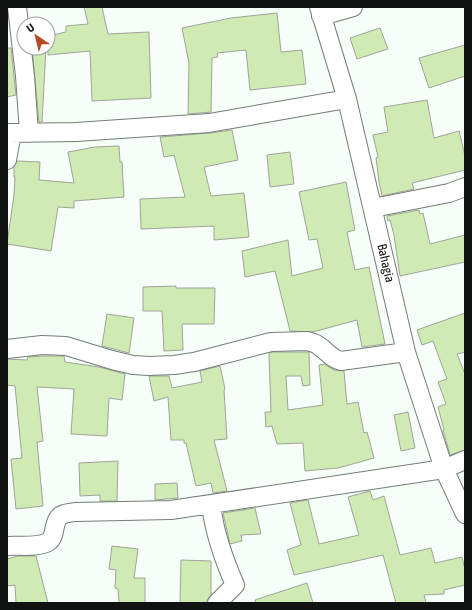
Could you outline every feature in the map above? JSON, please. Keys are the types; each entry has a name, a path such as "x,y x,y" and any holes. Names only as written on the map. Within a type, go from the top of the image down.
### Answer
{"street":[{"path":"7,160 16,133 25,76 17,7"},
{"path":"320,11 353,7"},
{"name":"Bahagia","path":"320,11 347,99 406,352 444,469 465,514"},
{"path":"16,133 76,132 209,123 347,99"},
{"path":"373,208 449,193 465,187"},
{"path":"7,349 42,345 66,346 112,360 133,365 149,366 174,365 194,362 271,342 312,342 319,345 333,358 341,361 406,352"},
{"path":"7,546 37,545 50,541 57,520 60,516 75,512 171,510 444,469 465,460"},
{"path":"211,504 225,563 235,585 217,603"}],"building":[{"path":"84,7 102,7 108,34 149,32 151,98 92,101 90,51 56,54 56,34 66,32 66,26 88,24"},
{"path":"277,13 281,52 302,50 306,84 250,90 246,50 217,53 218,57 212,58 211,112 188,114 189,63 182,28 231,18"},
{"path":"380,28 388,49 357,59 350,38"},
{"path":"465,45 465,76 429,88 419,58"},
{"path":"7,48 11,48 16,95 7,97"},
{"path":"33,56 46,56 42,122 39,122"},
{"path":"427,100 434,138 459,131 465,156 465,170 412,183 414,189 382,196 376,158 378,157 373,135 388,132 384,107"},
{"path":"232,130 238,160 204,167 211,196 244,193 249,237 214,240 214,226 141,229 140,199 185,197 174,155 164,157 160,137"},
{"path":"119,146 120,162 122,162 124,197 74,201 74,208 58,207 51,251 7,244 14,195 14,167 17,161 40,162 39,180 74,183 68,152 95,147"},
{"path":"290,152 294,184 270,187 267,155"},
{"path":"346,182 355,230 347,232 355,270 369,267 385,344 362,347 357,320 313,332 290,331 275,271 245,277 242,251 288,240 292,276 323,268 317,239 309,240 299,192"},
{"path":"419,210 420,214 423,213 430,244 465,235 465,262 400,276 394,235 390,220 388,221 387,216"},
{"path":"176,286 176,288 215,288 214,324 182,324 183,350 164,351 162,311 143,311 143,287"},
{"path":"465,313 465,352 457,354 465,374 465,450 450,455 438,407 446,404 438,382 447,379 433,341 422,345 417,330"},
{"path":"107,314 134,318 129,353 102,346"},
{"path":"272,352 309,352 310,385 303,386 301,376 286,376 288,410 323,405 319,365 324,364 334,370 344,371 347,404 358,402 364,433 367,432 374,458 338,468 305,471 303,443 277,444 272,426 266,427 265,412 271,412 269,354"},
{"path":"64,356 65,362 99,367 125,374 122,400 109,398 107,436 71,434 74,389 37,387 43,441 37,442 43,506 16,509 11,459 22,458 15,386 7,385 7,359 27,360 28,357"},
{"path":"220,366 225,389 227,439 214,440 227,491 213,493 211,483 196,486 186,443 184,443 184,440 171,440 168,397 154,401 149,376 169,376 172,388 202,382 200,371"},
{"path":"408,412 415,448 401,451 394,415"},
{"path":"118,461 117,501 100,501 100,495 80,496 79,463"},
{"path":"177,483 178,498 155,500 155,484"},
{"path":"370,491 373,500 384,496 400,555 431,548 435,563 462,557 465,569 465,585 444,590 444,594 424,595 426,603 396,603 383,555 294,575 287,550 301,545 290,503 308,500 319,544 359,535 348,497"},
{"path":"255,508 261,534 241,535 242,541 230,544 223,513"},
{"path":"112,546 138,549 134,578 145,578 145,603 119,603 118,589 115,588 116,570 109,569"},
{"path":"18,556 36,556 48,603 16,603 15,585 7,586 7,559"},
{"path":"181,560 211,561 211,595 207,600 207,603 180,603"},
{"path":"307,583 313,603 256,603 255,600"}]}
